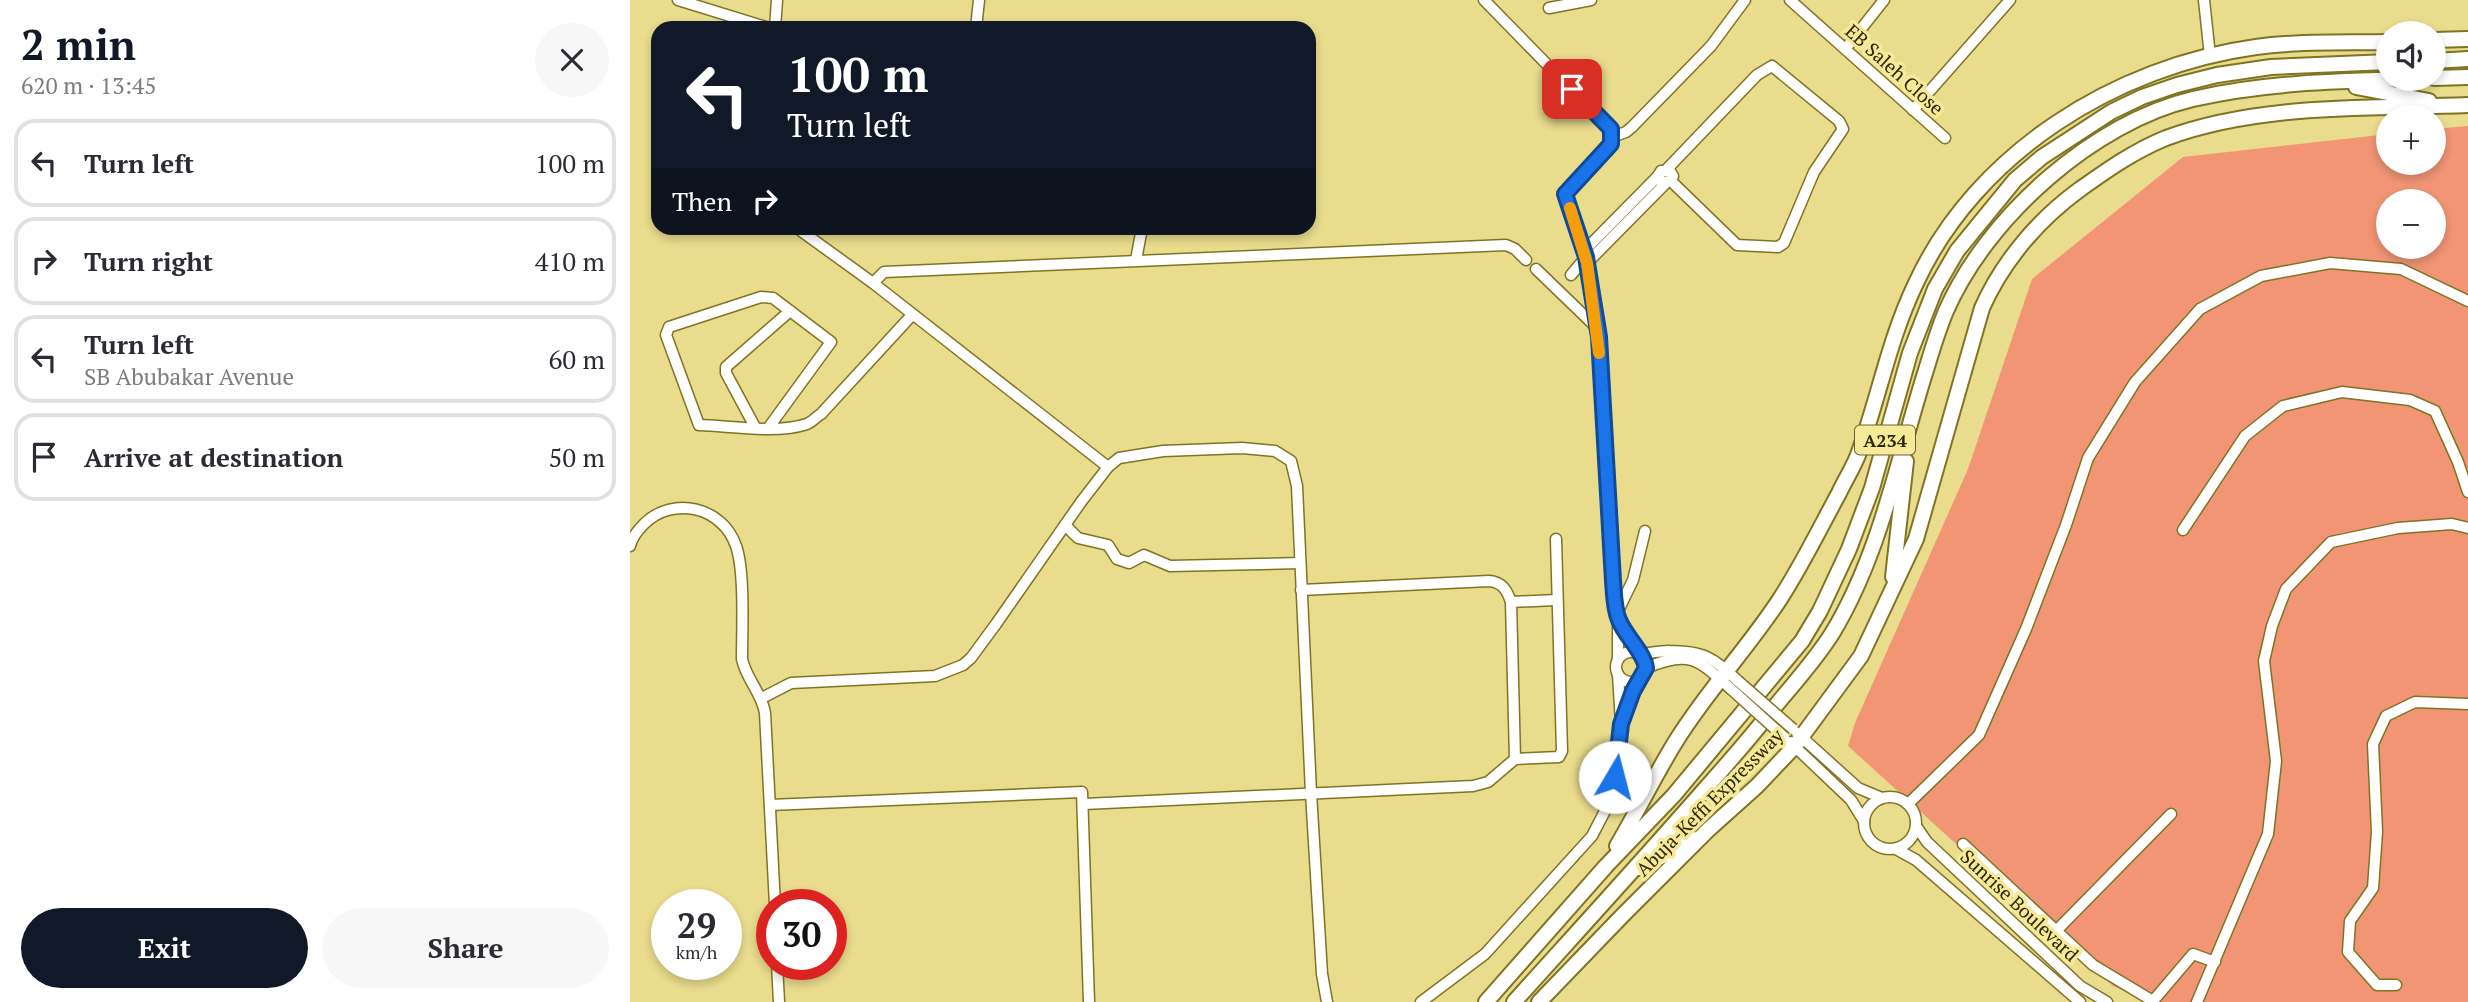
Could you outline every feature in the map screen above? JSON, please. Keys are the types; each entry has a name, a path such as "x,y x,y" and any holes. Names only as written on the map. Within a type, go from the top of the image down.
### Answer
{"highway":[{"path":"2446,40 2468,39"},
{"path":"1857,456 1900,320 1930,255 1961,210 2028,145 2075,111 2140,76 2167,67 2210,56 2271,46 2376,42"},
{"path":"2446,60 2468,59"},
{"name":"Abuja-Keffi Expressway","path":"1486,1002 1606,866 1674,795 1802,641 1820,611 1849,549 1931,298 1957,251 2015,180 2074,135 2142,97 2177,85 2217,75 2271,67 2376,63"},
{"path":"2446,78 2468,77"},
{"name":"Abuja-Keffi Expressway","path":"1514,1002 1747,743 1832,633 1856,588 1875,540 1926,369 1947,309 1965,276 1992,237 2025,199 2057,171 2099,141 2132,122 2189,99 2231,91 2317,82 2376,80"},
{"path":"2317,82 2362,88 2449,106"},
{"name":"Abuja-Keffi Expressway","path":"1539,1002 1622,916 1757,786 1861,656 1916,539 1982,308 2016,251 2057,207 2122,159 2165,139 2200,128 2264,116 2468,104"},
{"path":"1606,866 1676,740 1726,680 1780,599 1857,456 1898,393"},
{"path":"1891,592 1911,422"},
{"path":"1631,873 1709,830"}],"street":[{"path":"678,0 746,21"},
{"path":"776,21 777,0"},
{"path":"977,21 979,0"},
{"path":"1421,1002 1485,954 1592,836 1603,818 1611,795 1621,724 1616,666 1618,616 1613,581 1599,337 1586,257 1565,194 1611,144 1611,133 1484,0"},
{"path":"1549,8 1591,0"},
{"path":"1611,133 1626,132 1632,127 1694,64 1745,0"},
{"name":"EB Saleh Close","path":"1790,0 1945,138"},
{"path":"1846,48 1884,0"},
{"path":"1913,110 2010,0"},
{"path":"2204,0 2210,56"},
{"path":"1570,275 1665,177 1757,75 1773,66 1839,121 1843,129 1814,172 1784,243 1778,247 1737,245 1665,177"},
{"path":"807,235 873,283 1108,467"},
{"path":"1136,260 1141,235"},
{"path":"873,283 884,272 1506,245 1515,249 1526,260"},
{"path":"1908,804 1979,735 2026,629 2066,525 2088,458 2135,382 2200,309 2262,276 2330,264 2401,269 2468,301"},
{"path":"1536,270 1594,326 1599,337"},
{"path":"769,427 831,342 773,298 761,297 669,327 666,335 699,425 784,428 809,423 821,414 912,315"},
{"path":"755,427 726,373 726,367 789,310"},
{"path":"2183,530 2245,436 2283,406 2342,392 2410,400 2435,411 2468,492"},
{"path":"762,698 791,683 935,676 963,665 971,658 1114,461 1127,456 1163,452 1242,448 1275,451 1287,458 1293,467 1297,486 1311,793 1322,974 1327,1002"},
{"path":"630,546 640,528 663,509 690,507 713,516 736,544 744,670 762,698 774,889"},
{"path":"2197,1002 2268,834 2276,761 2264,661 2272,626 2286,589 2332,542 2398,528 2452,524 2468,528"},
{"path":"1065,525 1078,538 1108,545 1117,559 1129,563 1144,555 1170,566 1300,563"},
{"path":"1618,616 1633,580 1645,531"},
{"path":"1084,804 1473,786 1488,782 1515,760 1559,757 1562,751 1556,539"},
{"path":"1301,590 1489,581 1504,588 1511,602 1515,760"},
{"path":"1511,602 1556,600"},
{"path":"1618,616 1646,668 1621,724"},
{"path":"1618,659 1629,652 1639,654 1693,651 1711,658 1726,680"},
{"path":"1646,668 1665,660 1692,659 1726,680 1858,788 1882,798 1896,797 1908,804 1916,818 1916,826 1910,841 1896,849 1880,848 1873,844 1864,829 1864,821 1870,807 1882,798"},
{"path":"1618,674 1626,682 1638,681"},
{"path":"1726,680 1738,681 1794,738 1851,800 1864,821"},
{"path":"2396,985 2376,985 2348,952 2350,920 2373,888 2377,832 2373,744 2386,716 2415,702 2468,704"},
{"path":"770,805 1082,792 1089,1002"},
{"path":"2056,931 2171,814"},
{"name":"Sunrise Boulevard","path":"1916,826 1927,842 2080,986 2107,1002"},
{"path":"1963,844 2093,965 2153,1001 2193,954 2215,962"},
{"name":"Sunrise Boulevard","path":"1896,849 1916,860 2080,1002"},
{"path":"778,980 779,1002"}],"shaded area":[{"path":"2468,126 2468,1002 2150,1002 2113,986 1848,746 1855,723 1968,469 2032,279 2183,157 2376,135 2376,175 2446,175 2446,128"}],"slow traffic":[{"path":"1570,208 1582,243 1593,292 1599,353"}],"route":[{"path":"1572,89 1611,129 1611,144 1565,194 1586,257 1599,337 1613,581 1618,619 1646,663 1646,672 1633,691 1621,724 1615,777"}]}
